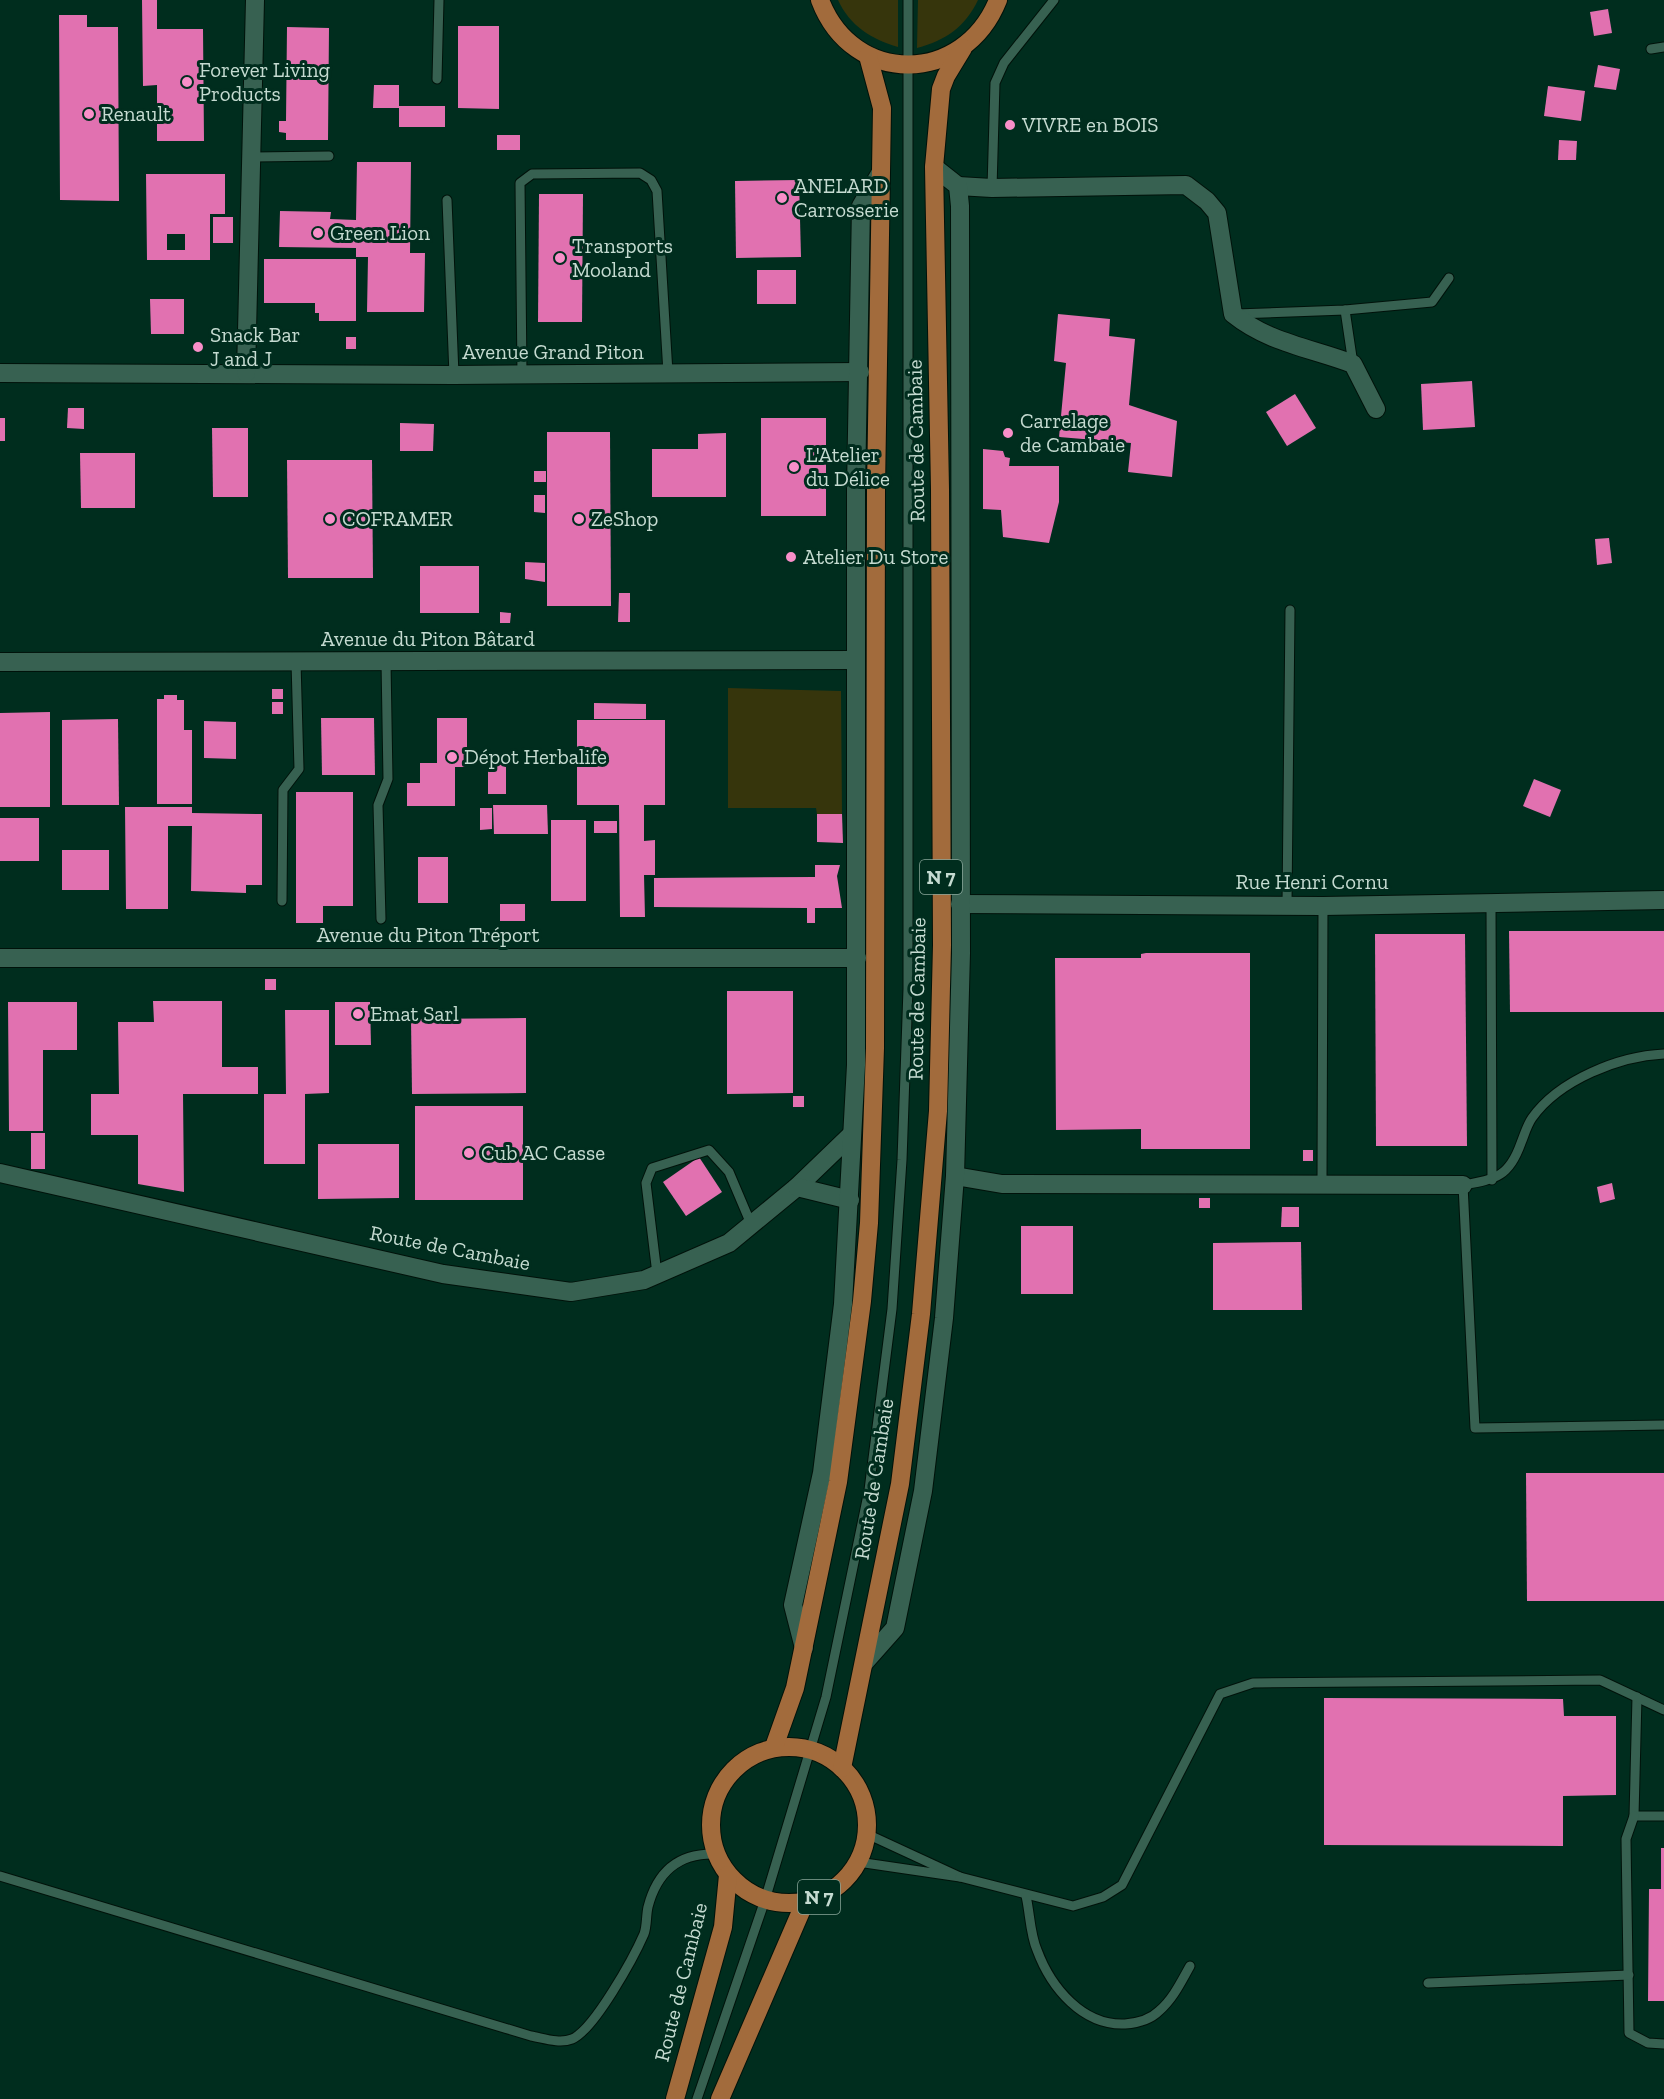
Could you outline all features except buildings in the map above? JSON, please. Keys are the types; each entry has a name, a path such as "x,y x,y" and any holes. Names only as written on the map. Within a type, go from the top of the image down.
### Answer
{"main road":[{"name":"Route de Cambaie","path":"820,0 837,32 868,56 888,63 908,65 937,61 963,48"},
{"name":"Route de Cambaie","path":"843,1768 900,1484 921,1314 938,1111 942,945 940,513 934,167 941,89 963,48 984,27 998,0"},
{"name":"Route de Cambaie","path":"774,1747 795,1688 838,1482 862,1300 873,1153 876,489 882,108 868,56"},
{"name":"N 7","path":"774,1747 811,1750 828,1757 843,1768 861,1795 866,1810 867,1834 858,1862 847,1878 828,1893 805,1902 784,1904 765,1900 744,1890 728,1875 715,1854 710,1830 712,1806 722,1784 738,1765 774,1747"},
{"name":"Route de Cambaie","path":"675,2099 723,1926 728,1875"},
{"path":"720,2099 805,1902"}],"street":[{"path":"246,373 255,0"},
{"path":"934,167 958,186 992,188 1186,185 1207,201 1217,213 1233,314 1253,330 1297,348 1353,364 1376,409"},
{"path":"804,1648 793,1605 822,1473 843,1304 850,1200 851,1135 856,1065 856,489 860,372 861,206 881,172"},
{"path":"864,1663 895,1628 923,1491 944,1318 956,1176 960,904 960,206 958,186"},
{"name":"Avenue Grand Piton","path":"0,373 454,375 860,372"},
{"name":"Avenue du Piton Bâtard","path":"0,662 856,660"},
{"name":"Rue Henri Cornu","path":"960,904 1323,906 1491,905 1664,900"},
{"name":"Avenue du Piton Tréport","path":"0,958 857,958"},
{"name":"Route de Cambaie","path":"0,1173 443,1274 571,1292 644,1280 729,1244 798,1187 851,1135"},
{"path":"956,1176 1002,1184 1322,1182 1463,1185"},
{"path":"798,1187 850,1200"}],"lane":[{"path":"437,79 439,0"},
{"path":"697,2099 765,1900 826,1697 868,1490 892,1309 902,1160 908,989 908,0"},
{"path":"992,188 995,83 1004,63 1054,0"},
{"path":"1651,50 1664,47"},
{"path":"251,158 329,156"},
{"path":"522,374 520,183 532,174 628,173 640,173 651,180 657,191 668,373"},
{"path":"447,200 454,375"},
{"path":"1233,314 1345,310 1432,302 1449,278"},
{"path":"1345,310 1353,364"},
{"path":"1287,905 1290,610"},
{"path":"282,901 283,790 299,770 297,662"},
{"path":"381,919 378,805 388,779 386,662"},
{"path":"1491,905 1492,1180"},
{"path":"1322,1182 1323,906"},
{"path":"1664,1054 1642,1055 1588,1072 1550,1099 1531,1119 1519,1151 1507,1171 1492,1180 1463,1185 1475,1428 1664,1425"},
{"path":"657,1274 646,1183 652,1168 709,1150 729,1172 751,1224"},
{"path":"858,1862 960,1877 1026,1896 1073,1906 1103,1897 1122,1885 1220,1694 1253,1683 1600,1680 1664,1710"},
{"path":"1636,1697 1634,1816 1626,1839 1629,2033 1648,2043 1664,2043"},
{"path":"1634,1816 1664,1816"},
{"path":"867,1834 960,1877"},
{"path":"0,1876 520,2032 556,2040 571,2039 584,2031 598,2014 645,1933 654,1883 671,1866 697,1854 715,1854"},
{"path":"1026,1896 1036,1949 1050,1976 1077,2009 1094,2020 1113,2024 1136,2023 1158,2012 1175,1992 1190,1966"},
{"path":"1428,1983 1629,1975"}],"shaded area":[{"path":"838,0 898,0 898,47 862,30 849,17"},
{"path":"918,0 978,0 967,18 954,31 937,41 917,48"},
{"path":"728,688 841,691 842,814 817,814 816,808 728,808"}],"place":[{"name":"Forever Living Products","path":"187,82"},
{"name":"Renault","path":"89,114"},
{"name":"VIVRE en BOIS","path":"1010,125"},
{"name":"ANELARD Carrosserie","path":"782,198"},
{"name":"Green Lion","path":"318,233"},
{"name":"Transports Mooland","path":"560,258"},
{"name":"Snack Bar J and J","path":"198,347"},
{"name":"Carrelage de Cambaie","path":"1008,433"},
{"name":"L'Atelier du Délice","path":"794,467"},
{"name":"COFRAMER","path":"330,519"},
{"name":"ZeShop","path":"579,519"},
{"name":"Atelier Du Store","path":"791,557"},
{"name":"Dépot Herbalife","path":"452,757"},
{"name":"Emat Sarl","path":"358,1014"},
{"name":"Cub AC Casse","path":"469,1153"}]}
